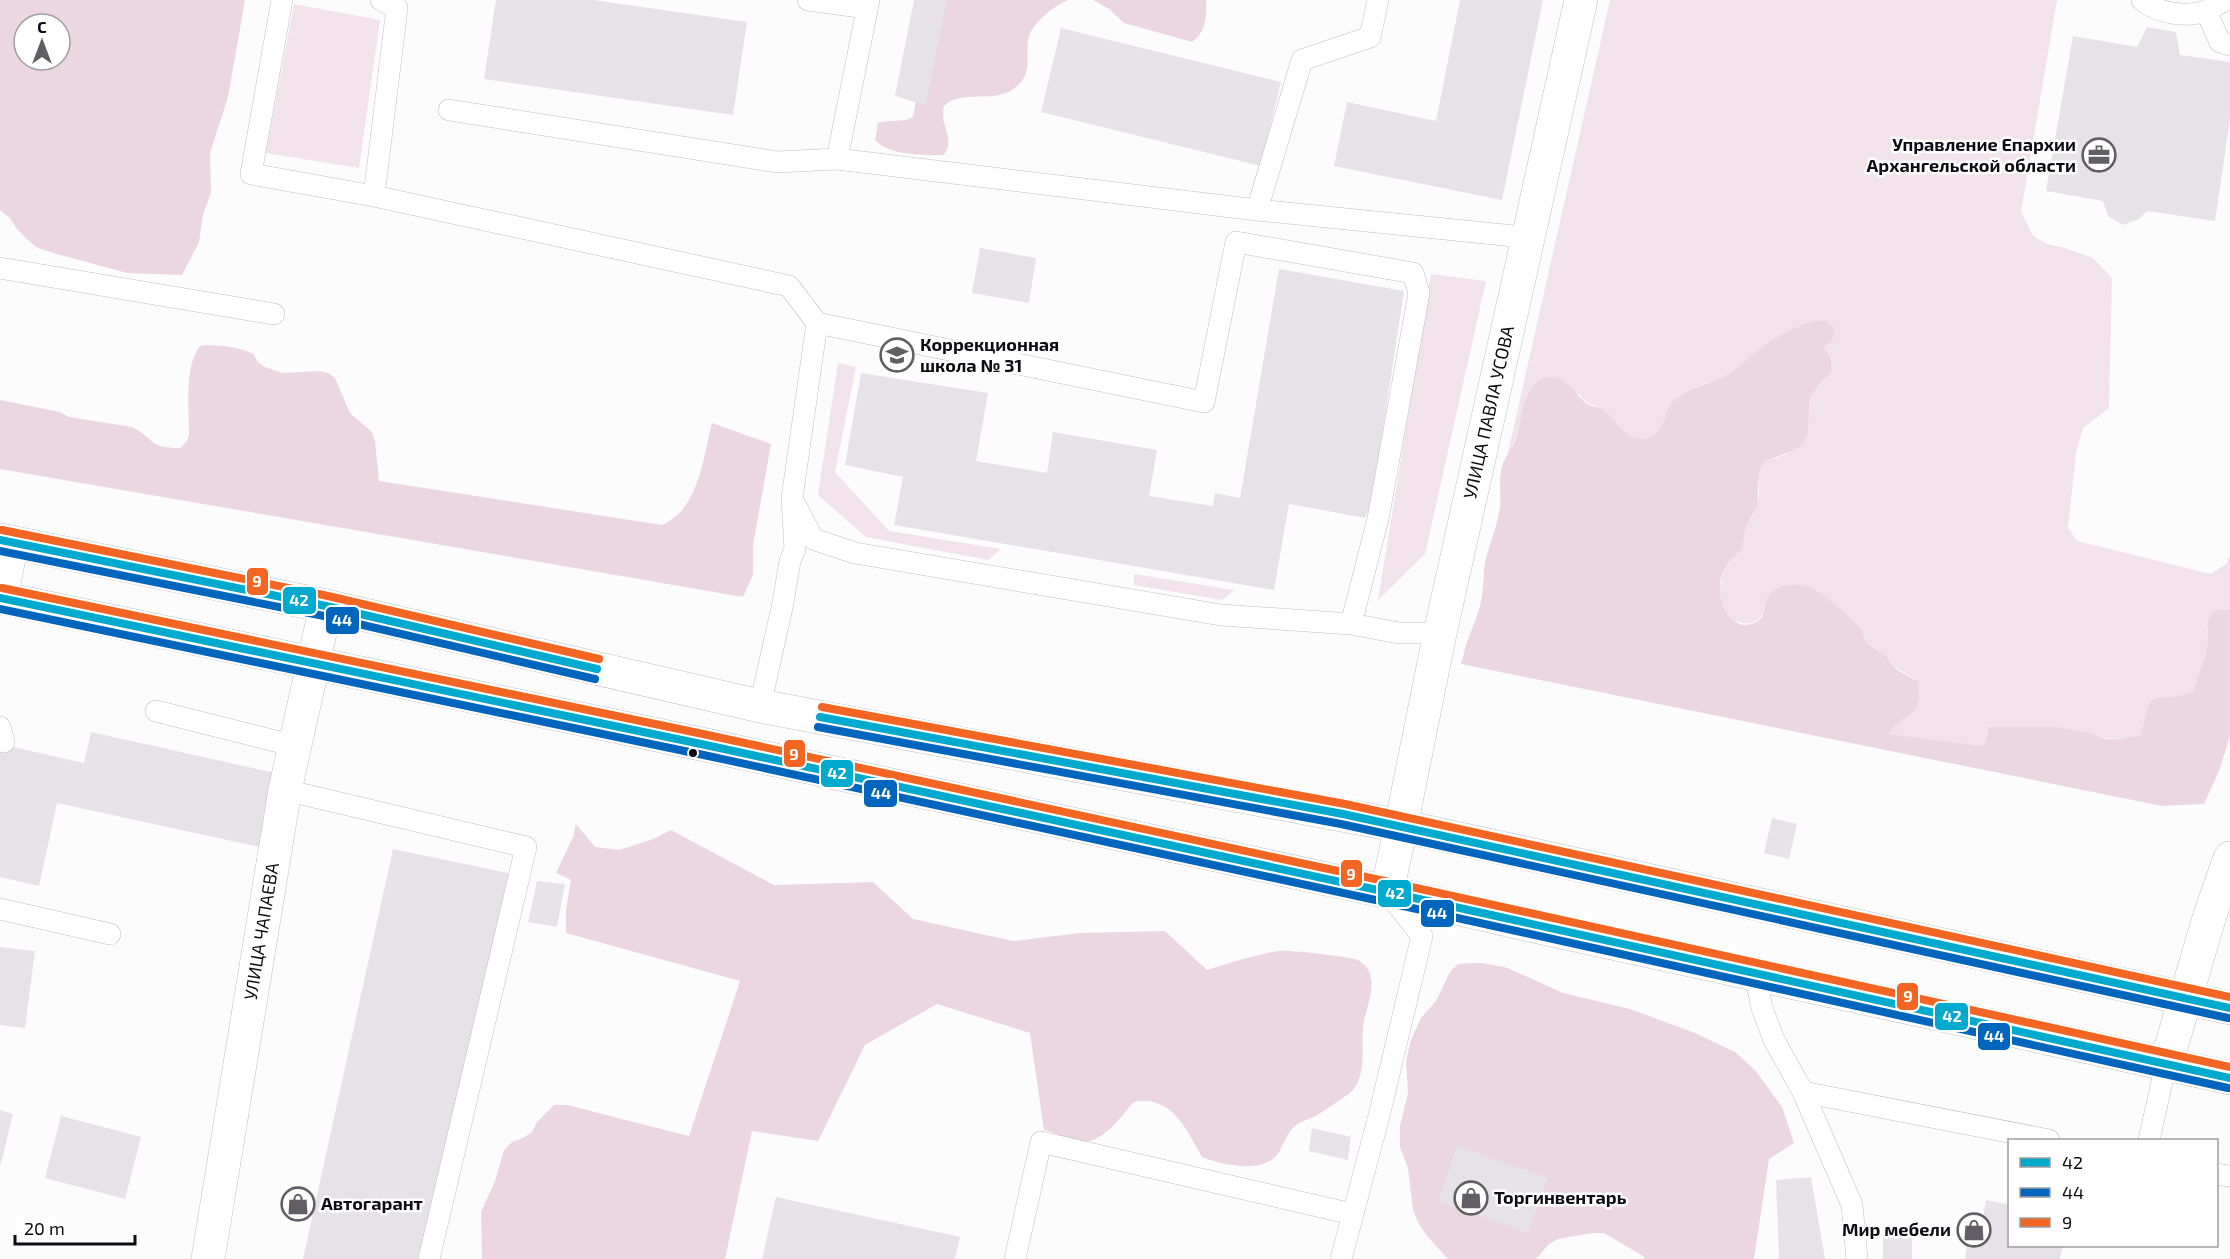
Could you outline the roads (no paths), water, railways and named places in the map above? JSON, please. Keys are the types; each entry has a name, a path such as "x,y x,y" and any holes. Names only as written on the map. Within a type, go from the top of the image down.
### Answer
{"main road":[{"name":"УЛИЦА ПАВЛА УСОВА","path":"1387,892 1439,638 1581,0"},
{"path":"2230,1008 1401,826 760,706 326,606 6,541 0,600 314,662 1387,892 2230,1078"},
{"name":"УЛИЦА ЧАПАЕВА","path":"208,1259 285,790 326,606"},
{"path":"2166,1064 2210,915 2230,858"}],"lane":[{"path":"282,0 251,174 374,196 789,286 817,323 1204,402 1236,242 1413,273 1419,293 1417,305 1378,519 1351,624"},
{"path":"374,196 397,8 381,0"},
{"path":"808,0 868,4 837,159"},
{"path":"1257,210 1302,60 1370,37 1378,0"},
{"path":"2142,0 2148,5 2176,14 2206,11 2226,0"},
{"path":"2206,11 2220,42 2230,45"},
{"path":"449,110 777,162 837,159 1257,210 1514,236 1527,241"},
{"path":"0,268 274,314"},
{"path":"760,706 790,561 795,549 792,498 817,323"},
{"path":"792,498 813,539 855,553 1221,615 1351,624 1399,633 1423,633 1439,638"},
{"path":"156,711 295,746"},
{"path":"285,790 526,847 429,1259"},
{"path":"1341,1259 1379,1116 1422,936 1387,892"},
{"path":"0,909 110,934"},
{"path":"1755,974 1762,1008 1774,1040 1803,1092 1852,1205 1857,1259"},
{"path":"2149,1139 2166,1064"},
{"path":"1803,1092 2044,1139"},
{"path":"1015,1259 1041,1142 1352,1214"}],"place":[{"name":"Управление Епархии Архангельской области","path":"2099,155"},
{"name":"Коррекционная школа № 31","path":"897,355"},
{"name":"Торгинвентарь","path":"1471,1198"},
{"name":"Автогарант","path":"298,1204"},
{"name":"Мир мебели","path":"1974,1230"}]}
